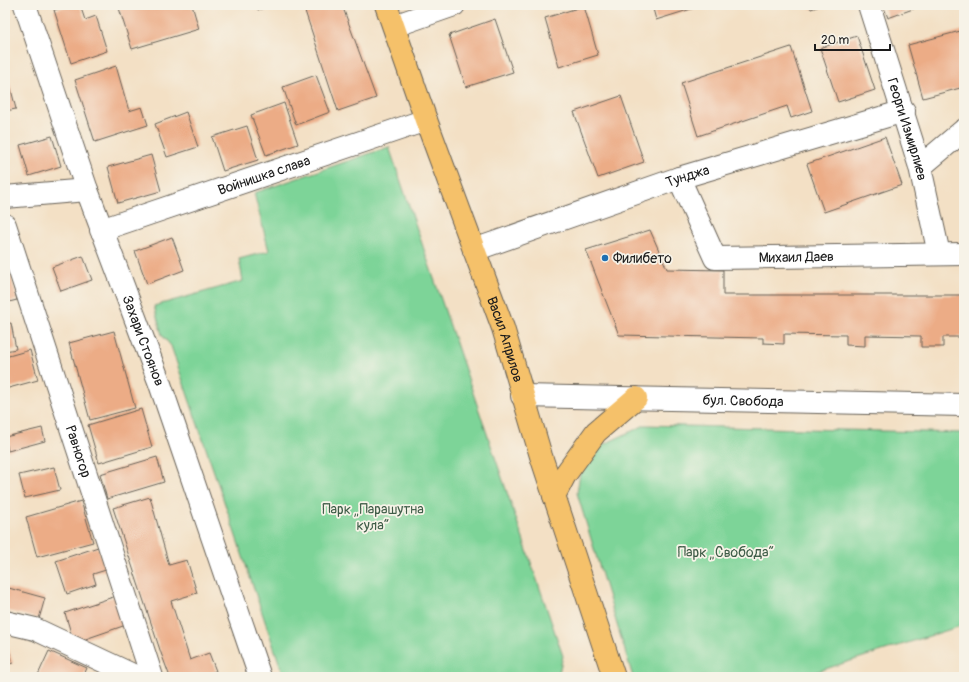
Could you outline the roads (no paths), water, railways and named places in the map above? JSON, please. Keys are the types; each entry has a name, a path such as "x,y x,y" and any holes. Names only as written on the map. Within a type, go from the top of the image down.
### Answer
{"main road":[{"name":"Васил Априлов","path":"386,5 426,120 503,328 522,396 614,677"},
{"path":"554,496 565,475 596,432 636,398"}],"street":[{"name":"Захари Стоянов","path":"25,5 87,190 160,384 260,677"},
{"path":"394,26 454,5"},
{"name":"Георги Измирлиев","path":"869,5 904,111 920,167 939,254"},
{"name":"Тунджа","path":"474,250 680,178 904,111"},
{"name":"Войнишка слава","path":"101,230 426,120"},
{"path":"920,167 964,130"},
{"name":"Михаил Даев","path":"680,178 715,258 964,254"},
{"path":"5,197 87,190"},
{"name":"Равногор","path":"5,225 152,677"},
{"name":"бул. Свобода","path":"522,396 964,405"},
{"path":"5,622 34,629 137,677"}],"place":[{"name":"Филибето","path":"605,258"}],"park label":[{"name":"Парк „Парашутна кула“","path":"373,518"},
{"name":"Парк „Свобода“","path":"726,552"}]}
